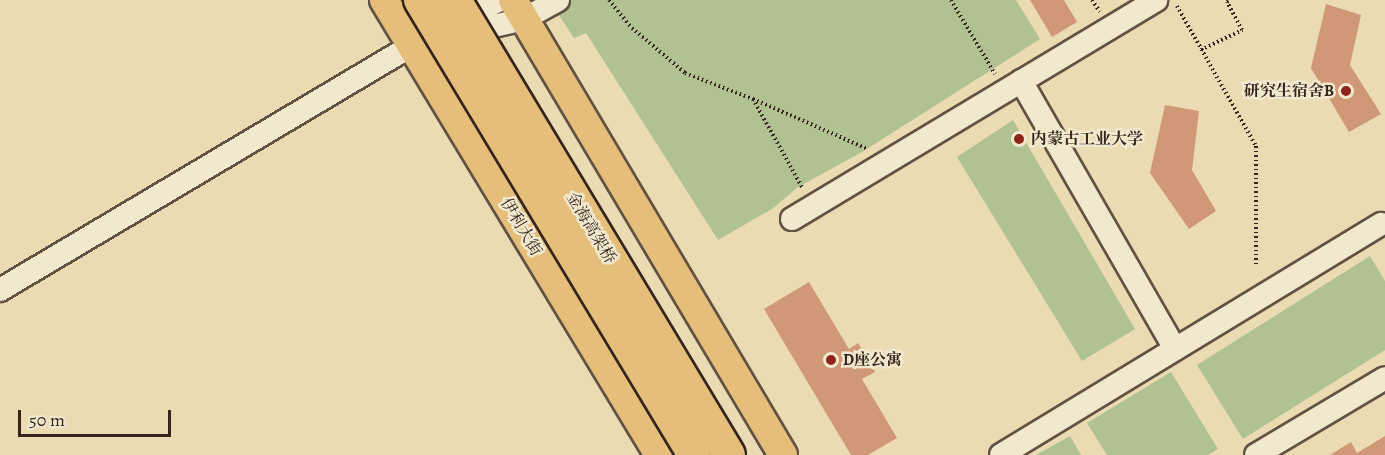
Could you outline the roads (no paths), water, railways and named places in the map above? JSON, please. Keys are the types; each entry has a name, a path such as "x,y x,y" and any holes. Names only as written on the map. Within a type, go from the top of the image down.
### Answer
{"highway":[{"name":"金海高架桥","path":"420,0 694,455"},
{"name":"金海高架桥","path":"455,0 729,455"}],"main road":[{"name":"伊利大街","path":"384,0 659,455"},
{"path":"518,10 783,455"}],"street":[{"path":"0,290 411,45 500,0"},
{"path":"792,219 1156,0"},
{"path":"411,45 518,10 555,2"},
{"path":"1013,86 1175,349"},
{"path":"1001,455 1384,225"},
{"path":"1256,455 1385,378"}],"place":[{"name":"研究生宿舍B","path":"1346,91"},
{"name":"内蒙古工业大学","path":"1019,139"},
{"name":"D座公寓","path":"831,360"}]}
